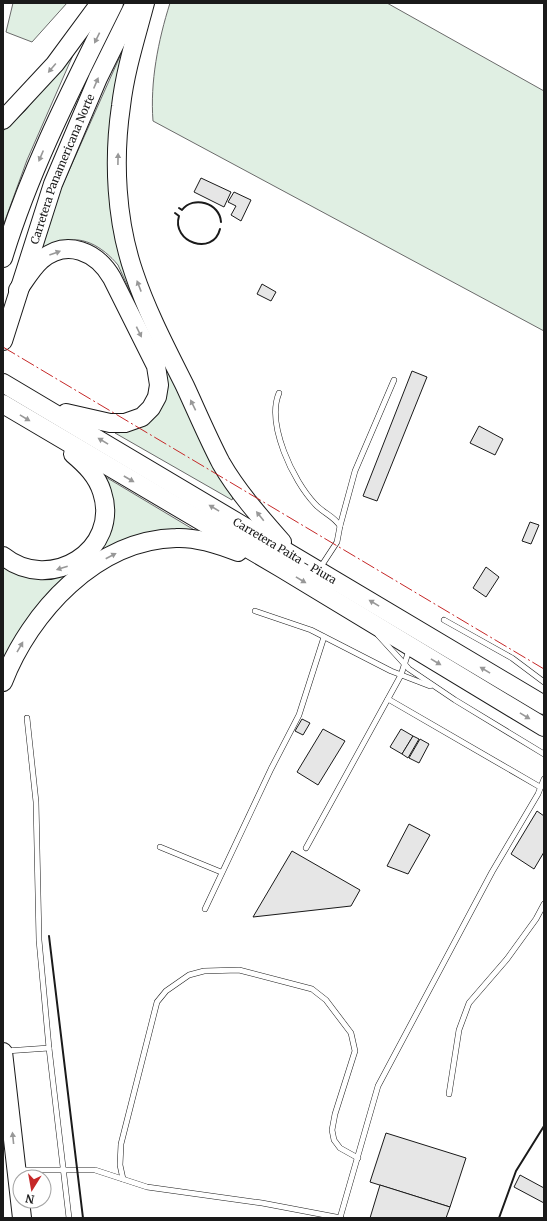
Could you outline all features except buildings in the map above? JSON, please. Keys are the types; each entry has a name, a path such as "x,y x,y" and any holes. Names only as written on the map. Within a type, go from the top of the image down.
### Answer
{"highway":[{"path":"3,120 55,64 100,3"},
{"name":"Carretera Panamericana Norte","path":"3,258 23,199 46,145 114,3"},
{"name":"Carretera Panamericana Norte","path":"3,341 53,184 98,78 134,3"},
{"path":"145,3 128,70 121,106 119,128 117,172 120,208 132,266 146,303 172,360 222,463 252,506 295,556"},
{"path":"18,290 36,265 49,255 58,251 74,250 95,257 104,265 112,278 158,373 159,391 154,402 142,417 131,422 110,424 48,409"},
{"name":"Carretera Paita - Piura","path":"3,383 544,705"},
{"path":"3,404 47,431 83,462 96,480 104,502 104,516 100,532 83,556 72,564 56,570 40,571 24,568 3,556"},
{"name":"Carretera Paita - Piura","path":"47,431 281,568 544,727"},
{"path":"3,682 23,640 58,596 88,570 131,547 159,539 188,538 222,546 281,568"},
{"path":"3,1052 16,1169"}],"lane":[{"path":"319,570 337,542 355,471 394,380"},
{"path":"279,393 275,408 278,431 296,478 315,504 323,512 337,521 340,526"},
{"path":"255,611 289,621 401,675 439,689"},
{"path":"360,616 405,665 439,689 544,754"},
{"path":"444,620 512,658 544,682"},
{"path":"205,909 221,872 299,716 324,637"},
{"path":"306,848 401,675 410,646"},
{"path":"388,699 540,787"},
{"path":"27,718 36,802 39,940 62,1170 69,1218"},
{"path":"52,1170 94,1170 147,1187 262,1203 340,1218 378,1086 492,872 544,779"},
{"path":"160,847 221,872"},
{"path":"449,1094 459,1030 469,1003 479,989 507,959 536,919 544,904"},
{"path":"123,1179 120,1166 121,1144 157,1002 166,991 176,983 189,975 204,971 239,970 312,989 326,1000 336,1012 351,1033 355,1051 335,1114 332,1130 334,1140 340,1148 358,1158"},
{"path":"3,1052 49,1048"}],"green space":[{"path":"13,3 67,3 32,42 6,32"},
{"path":"170,3 387,3 544,91 544,331 153,121 152,106 156,62"},
{"path":"125,45 111,148 149,333 118,265 98,247 82,241 65,241 50,247 35,258 59,193"},
{"path":"77,46 27,160 3,226 3,131 25,111"},
{"path":"157,349 233,497 232,500 115,433 126,432 142,425"},
{"path":"99,473 201,534 138,536 123,541 90,560 102,544"},
{"path":"3,565 11,571 29,577 38,578 56,577 75,573 3,668"}],"wall":[{"path":"179,208 182,210 187,205 193,203 205,203 216,210 221,222"},
{"path":"175,213 179,216 178,225 181,233 194,243 202,244 210,242 216,238 220,229"},
{"path":"49,936 83,1218"},
{"path":"499,1218 516,1171 544,1126"}],"power":[{"path":"3,347 544,669"}]}
